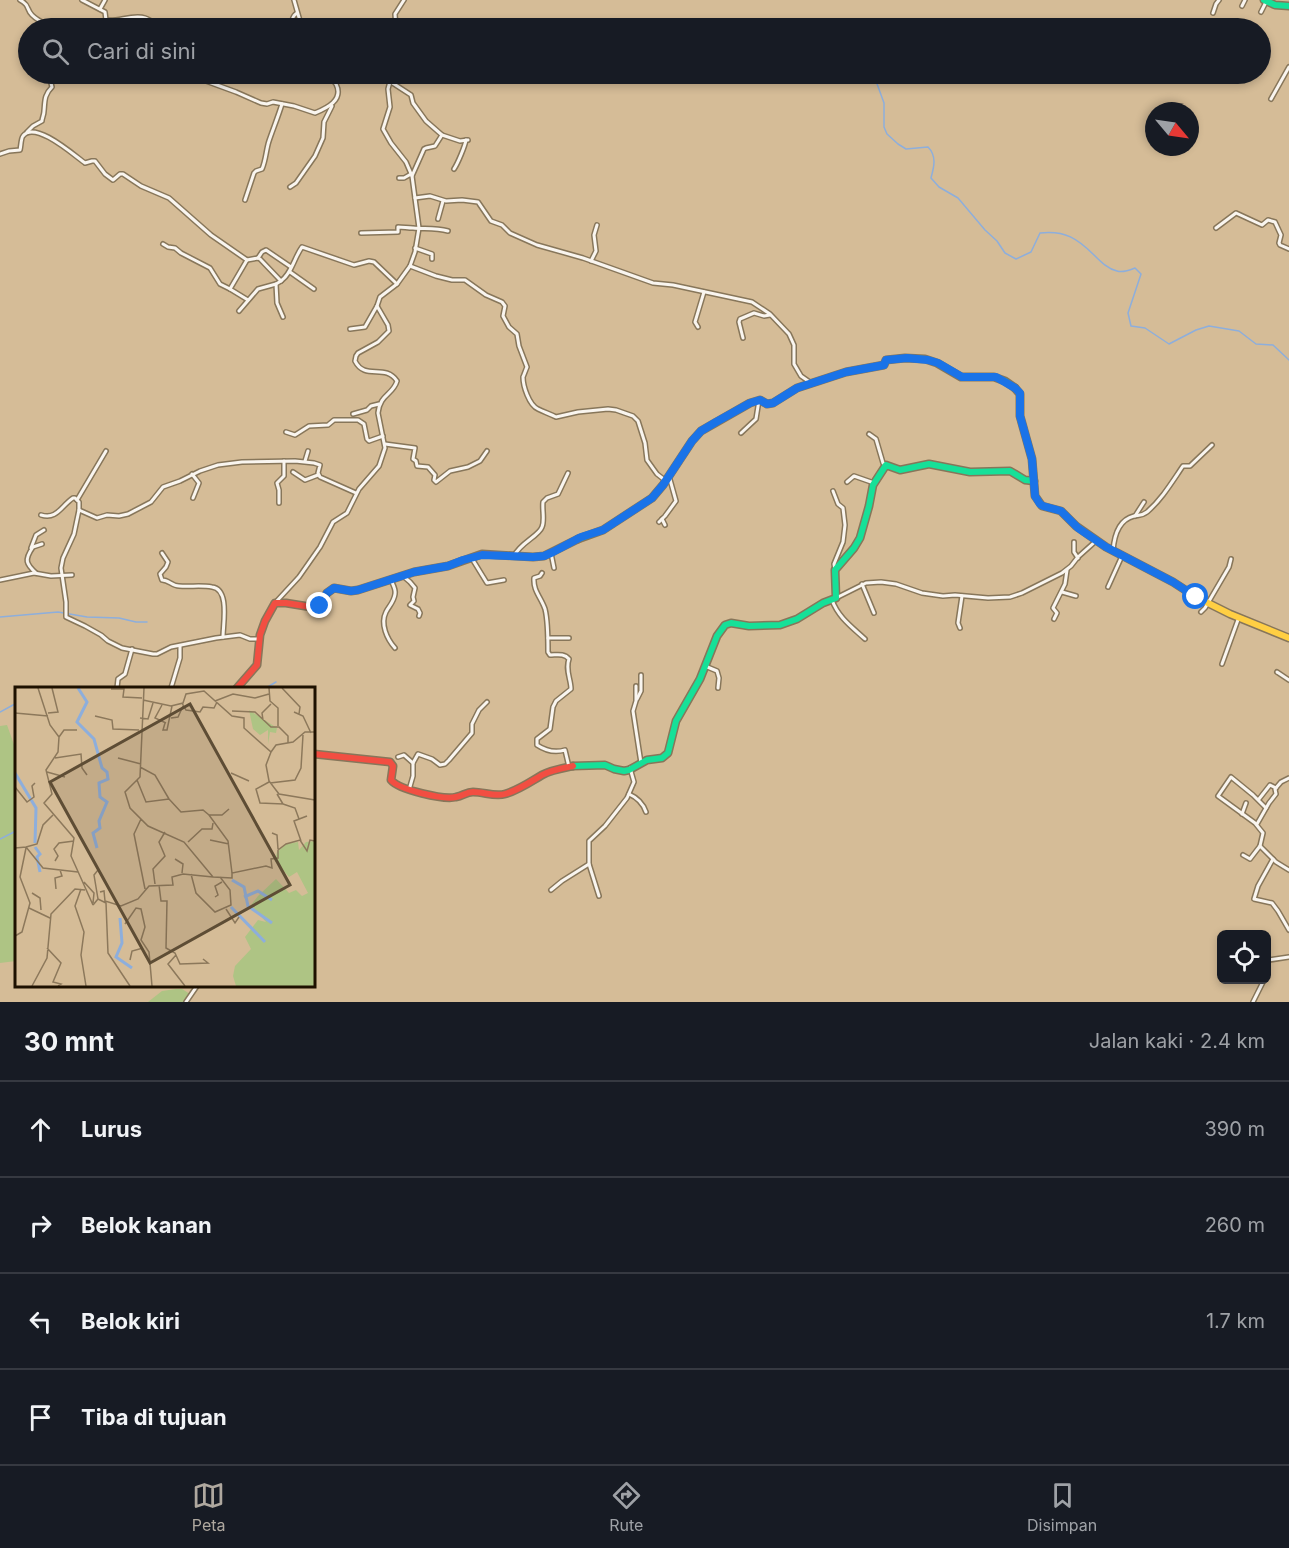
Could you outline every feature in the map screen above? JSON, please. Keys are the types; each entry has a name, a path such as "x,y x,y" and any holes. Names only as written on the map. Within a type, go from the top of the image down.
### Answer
{"street":[{"path":"20,0 26,1 31,15 37,18"},
{"path":"82,0 106,13 106,18"},
{"path":"100,9 105,0"},
{"path":"294,0 299,18"},
{"path":"395,18 395,14 404,0"},
{"path":"1213,13 1219,0"},
{"path":"1242,6 1245,0"},
{"path":"1261,12 1265,1 1278,6 1289,6"},
{"path":"294,18 297,13"},
{"path":"1271,99 1289,67"},
{"path":"0,154 20,150 22,137 33,126 41,122 44,99 52,87 51,84"},
{"path":"214,84 255,101 294,106 315,113 332,105"},
{"path":"290,187 296,183 315,156 322,138 324,122 337,99 338,91 335,84"},
{"path":"350,329 365,327 380,297 397,284 410,266 419,228 411,175 401,155 384,131 390,107 388,89 390,84"},
{"path":"394,84 411,95 413,103 426,121 442,135 460,141 467,140 454,169"},
{"path":"245,200 254,173 262,169 265,164 270,139 282,104"},
{"path":"26,134 33,132 42,134 58,142 86,163 95,161 113,180 122,174 141,186 169,198 211,235 247,260 258,258 266,250 291,267"},
{"path":"399,178 411,175 424,149 435,146 442,135"},
{"path":"415,198 430,196 443,201 478,202 491,221 541,246 653,283 704,291 746,300 758,305 789,334 795,347 794,364 801,376 811,383"},
{"path":"438,219 443,201"},
{"path":"1216,228 1236,213 1262,225 1268,220 1276,224 1281,236 1280,246 1289,249"},
{"path":"591,261 596,251 594,235 597,225"},
{"path":"361,233 398,232 398,227 448,231"},
{"path":"163,244 175,248 210,268 221,285 248,300"},
{"path":"239,311 258,290 276,284 290,272 295,257 302,247 354,265 374,262 397,284"},
{"path":"415,248 432,254 432,259"},
{"path":"258,258 281,281"},
{"path":"230,289 247,260"},
{"path":"410,266 452,280 465,279 483,293 504,304 503,316 510,328 517,334 518,344 527,368 523,376 525,389 536,408 545,410 556,417 608,409 633,416 638,421 645,443 647,460 657,474 668,478"},
{"path":"290,272 314,289"},
{"path":"276,284 277,303 283,317"},
{"path":"698,327 696,322 704,291"},
{"path":"238,687 257,664 259,639 275,603 307,566 333,522 347,513 356,493 379,466 385,451 378,413 381,400 395,387 396,379 386,372 372,373 364,370 356,365 355,361 356,356 365,348 378,342 389,331 377,306"},
{"path":"743,338 740,319 754,313 764,316 770,314"},
{"path":"275,603 317,608 327,593 334,588 358,590 422,570 448,566 471,557 488,554 544,556 581,537 603,530 655,496 701,431 750,403 759,400 767,404 773,403 797,388 850,370 884,365 886,360 918,358 934,361 962,377 996,377 1020,393 1020,416 1032,459 1035,496 1042,506 1061,511 1078,528 1113,551 1173,582 1196,597 1289,638"},
{"path":"741,433 756,419 759,400"},
{"path":"353,414 380,404"},
{"path":"286,432 295,435 309,426 328,425 334,420 358,420 364,423 369,441 383,436"},
{"path":"868,434 876,440 883,463 900,470 929,464 970,472 1010,471 1024,480 1034,481"},
{"path":"385,444 415,448 412,458 416,461 417,466 429,468 435,475 436,482 450,471 480,461 487,451"},
{"path":"1113,551 1114,538 1124,521 1146,513 1162,496 1183,466 1190,466 1212,445"},
{"path":"106,451 77,500 79,510 74,534 62,563 61,576 66,602 66,617 122,648 157,654 171,647 223,637 240,635 250,639 259,639"},
{"path":"305,461 308,451"},
{"path":"279,503 277,483 284,476 284,461"},
{"path":"79,510 97,518 128,514 151,502 163,487 218,465 242,462 305,461 320,465 318,475"},
{"path":"835,570 860,538 874,483 886,465"},
{"path":"293,472 305,480 318,475"},
{"path":"514,556 540,532 543,524 543,501 558,494 568,473"},
{"path":"192,474 199,483 193,498"},
{"path":"318,475 356,493"},
{"path":"847,482 854,476 874,483"},
{"path":"665,525 661,521 676,501 668,478"},
{"path":"833,491 838,504 843,508 845,524 843,545 834,564 835,607 852,628 865,639"},
{"path":"41,515 49,517 54,515 71,499 77,500"},
{"path":"1135,516 1144,502"},
{"path":"36,573 27,561 31,545 36,536 44,530"},
{"path":"315,754 390,762 393,766 391,782 429,795 455,798 468,792 505,794 528,785 544,774 580,765 606,765 624,771 641,763 662,758 668,753 676,721 700,679 717,636 721,629 729,623 776,626 797,619 862,584 881,582 942,596 1010,597 1047,581 1066,569 1097,540"},
{"path":"1074,542 1074,552 1078,558"},
{"path":"31,549 42,544"},
{"path":"162,553 168,562 160,574 162,579 178,586 218,588 223,595 224,603 223,637"},
{"path":"551,553 554,568"},
{"path":"1108,587 1122,556"},
{"path":"471,557 488,583 504,580"},
{"path":"1201,612 1229,567 1231,559"},
{"path":"1054,620 1057,613 1053,608 1067,578 1066,569"},
{"path":"0,580 36,573 72,575"},
{"path":"542,573 534,578 534,581 545,611 548,652 550,655 561,654 569,659 567,663 571,688 552,707 550,729 537,739 537,745 544,750 558,752 565,750 569,767"},
{"path":"403,576 415,588 414,601 410,605 418,609 419,616"},
{"path":"392,580 395,597 385,612 384,623 386,634 395,648"},
{"path":"862,584 874,613"},
{"path":"1062,592 1076,596"},
{"path":"960,628 958,623 962,596"},
{"path":"1222,664 1239,617"},
{"path":"548,638 568,638"},
{"path":"171,687 180,658 180,646"},
{"path":"117,687 118,679 125,674 132,649"},
{"path":"705,666 717,671 718,688"},
{"path":"1277,672 1288,678"},
{"path":"641,675 641,691 633,711 641,763"},
{"path":"636,686 636,701"},
{"path":"409,790 413,776 413,763 419,754 440,765 447,762 472,733 472,724 479,710 487,702"},
{"path":"398,757 404,755 413,763"},
{"path":"599,896 589,864 589,841 605,826 629,794 634,782 630,768"},
{"path":"1243,855 1250,859 1260,846 1263,832 1257,824 1218,797 1230,777 1266,808"},
{"path":"1257,824 1275,795 1276,788 1289,778"},
{"path":"1258,799 1270,785 1276,788"},
{"path":"629,794 642,802 646,812"},
{"path":"1242,814 1246,803"},
{"path":"1260,846 1289,870"},
{"path":"1273,859 1258,886 1254,899 1272,903 1289,930"},
{"path":"551,890 589,864"},
{"path":"1271,960 1289,957"},
{"path":"1253,1002 1262,984"},
{"path":"186,1002 195,987"}],"green space":[{"path":"7,725 15,747 15,961 0,963 0,726"},
{"path":"182,989 190,994 188,1002 148,1002 162,991"}],"waterway":[{"path":"877,84 884,103 884,127 887,134 906,149 928,147 931,150 934,158 931,178 939,187 958,198 1005,253 1016,259 1031,252 1040,233 1064,234 1082,244 1111,269 1122,272 1135,268 1141,274 1128,313 1131,326 1145,328 1169,344 1209,326 1239,331 1256,344 1273,345 1289,360"},
{"path":"0,617 58,612 147,622"},
{"path":"268,687 276,682"},
{"path":"0,712 15,704"},
{"path":"0,839 15,832"}],"traffic: fast":[{"path":"1264,0 1275,5 1289,6"},
{"path":"578,539 603,530 652,498 701,431 750,403 760,400 767,404 773,403 797,388 846,372 884,365 886,360 905,358 925,359 937,363 961,377 994,377 1015,388"},
{"path":"573,766 605,765 624,771 647,760 662,758 668,753 676,721 700,679 717,636 725,625 731,623 749,626 780,625 797,619 836,598 835,570 860,538 873,485 886,465 900,470 929,464 970,472 1010,471 1025,480 1034,481"}],"traffic: slow":[{"path":"1015,388 1020,394 1020,416 1032,459 1035,496 1042,506 1061,511 1076,526 1106,547 1173,582 1196,597 1230,614 1289,638"}],"traffic: jam":[{"path":"238,687 257,665 260,635 275,603 317,608 327,593 334,588 358,590 414,572 448,566 482,554 544,556 578,539"},
{"path":"315,754 390,762 393,766 391,780 396,784 422,793 450,798 473,792 505,794 546,773 573,766"}],"route":[{"path":"320,606 327,593 334,588 358,590 414,572 448,566 482,555 544,556 581,537 603,530 655,496 701,431 737,410 760,400 767,404 773,403 797,388 850,370 884,365 886,360 907,358 934,361 962,377 996,377 1015,388 1021,395 1020,416 1032,459 1035,496 1040,504 1061,511 1078,528 1106,547 1173,582 1196,597"}]}
